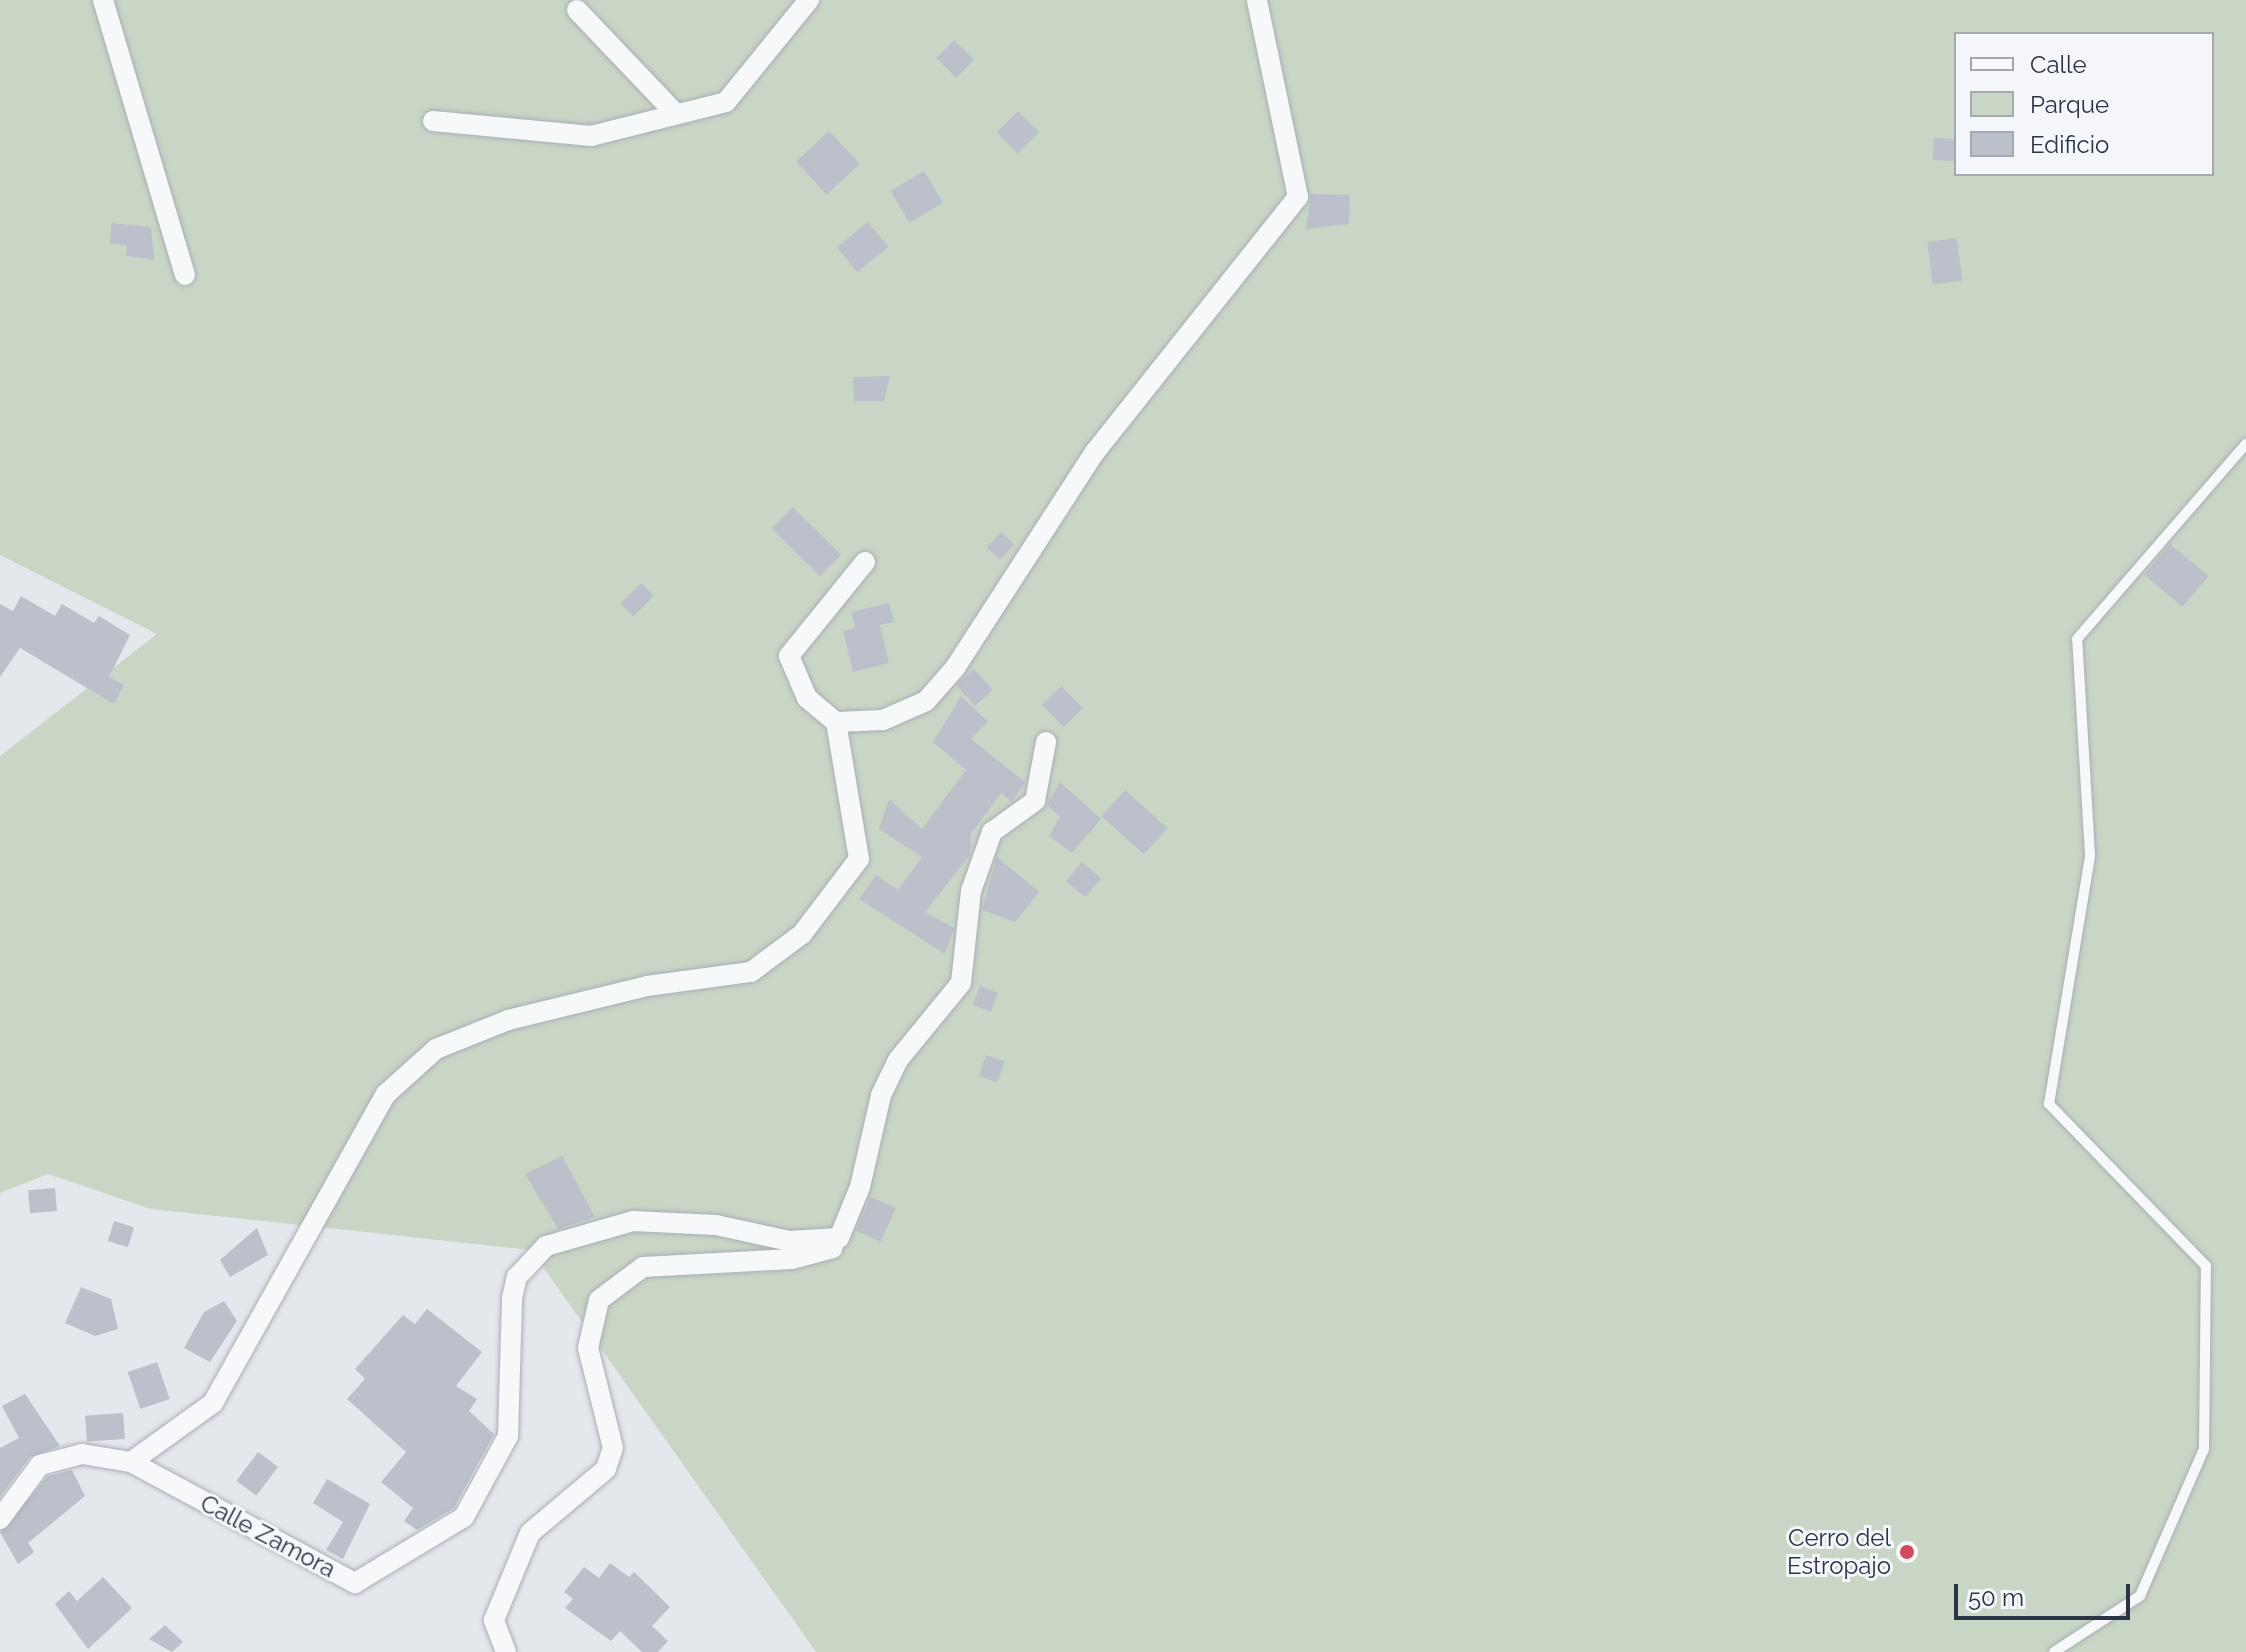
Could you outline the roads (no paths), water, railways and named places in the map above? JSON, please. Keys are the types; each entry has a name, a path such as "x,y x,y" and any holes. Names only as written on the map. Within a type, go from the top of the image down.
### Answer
{"street":[{"path":"103,0 185,275"},
{"path":"433,121 591,136 726,102 809,0"},
{"path":"836,722 883,720 926,701 955,668 1095,452 1298,197 1257,0"},
{"path":"577,10 676,114"},
{"path":"131,1462 213,1403 316,1227 386,1094 436,1049 508,1020 647,986 751,972 802,934 859,859 836,722 807,698 789,656 865,562"},
{"path":"506,1652 494,1637 494,1620 530,1533 606,1469 613,1448 588,1348 599,1300 643,1267 792,1259 822,1253 839,1238 860,1187 881,1095 898,1060 961,983 971,891 992,832 1035,801 1046,742"},
{"name":"Calle Zamora","path":"0,1519 40,1465 82,1454 131,1462 355,1583 464,1517 484,1491 508,1436 509,1360 517,1277 546,1246 568,1237 633,1221 716,1225 789,1241 839,1238"}],"lane":[{"path":"2054,1652 2140,1596 2204,1449 2206,1266 2049,1104 2090,855 2077,639 2246,444"}],"place":[{"name":"Cerro del Estropajo","path":"1907,1552"}]}
